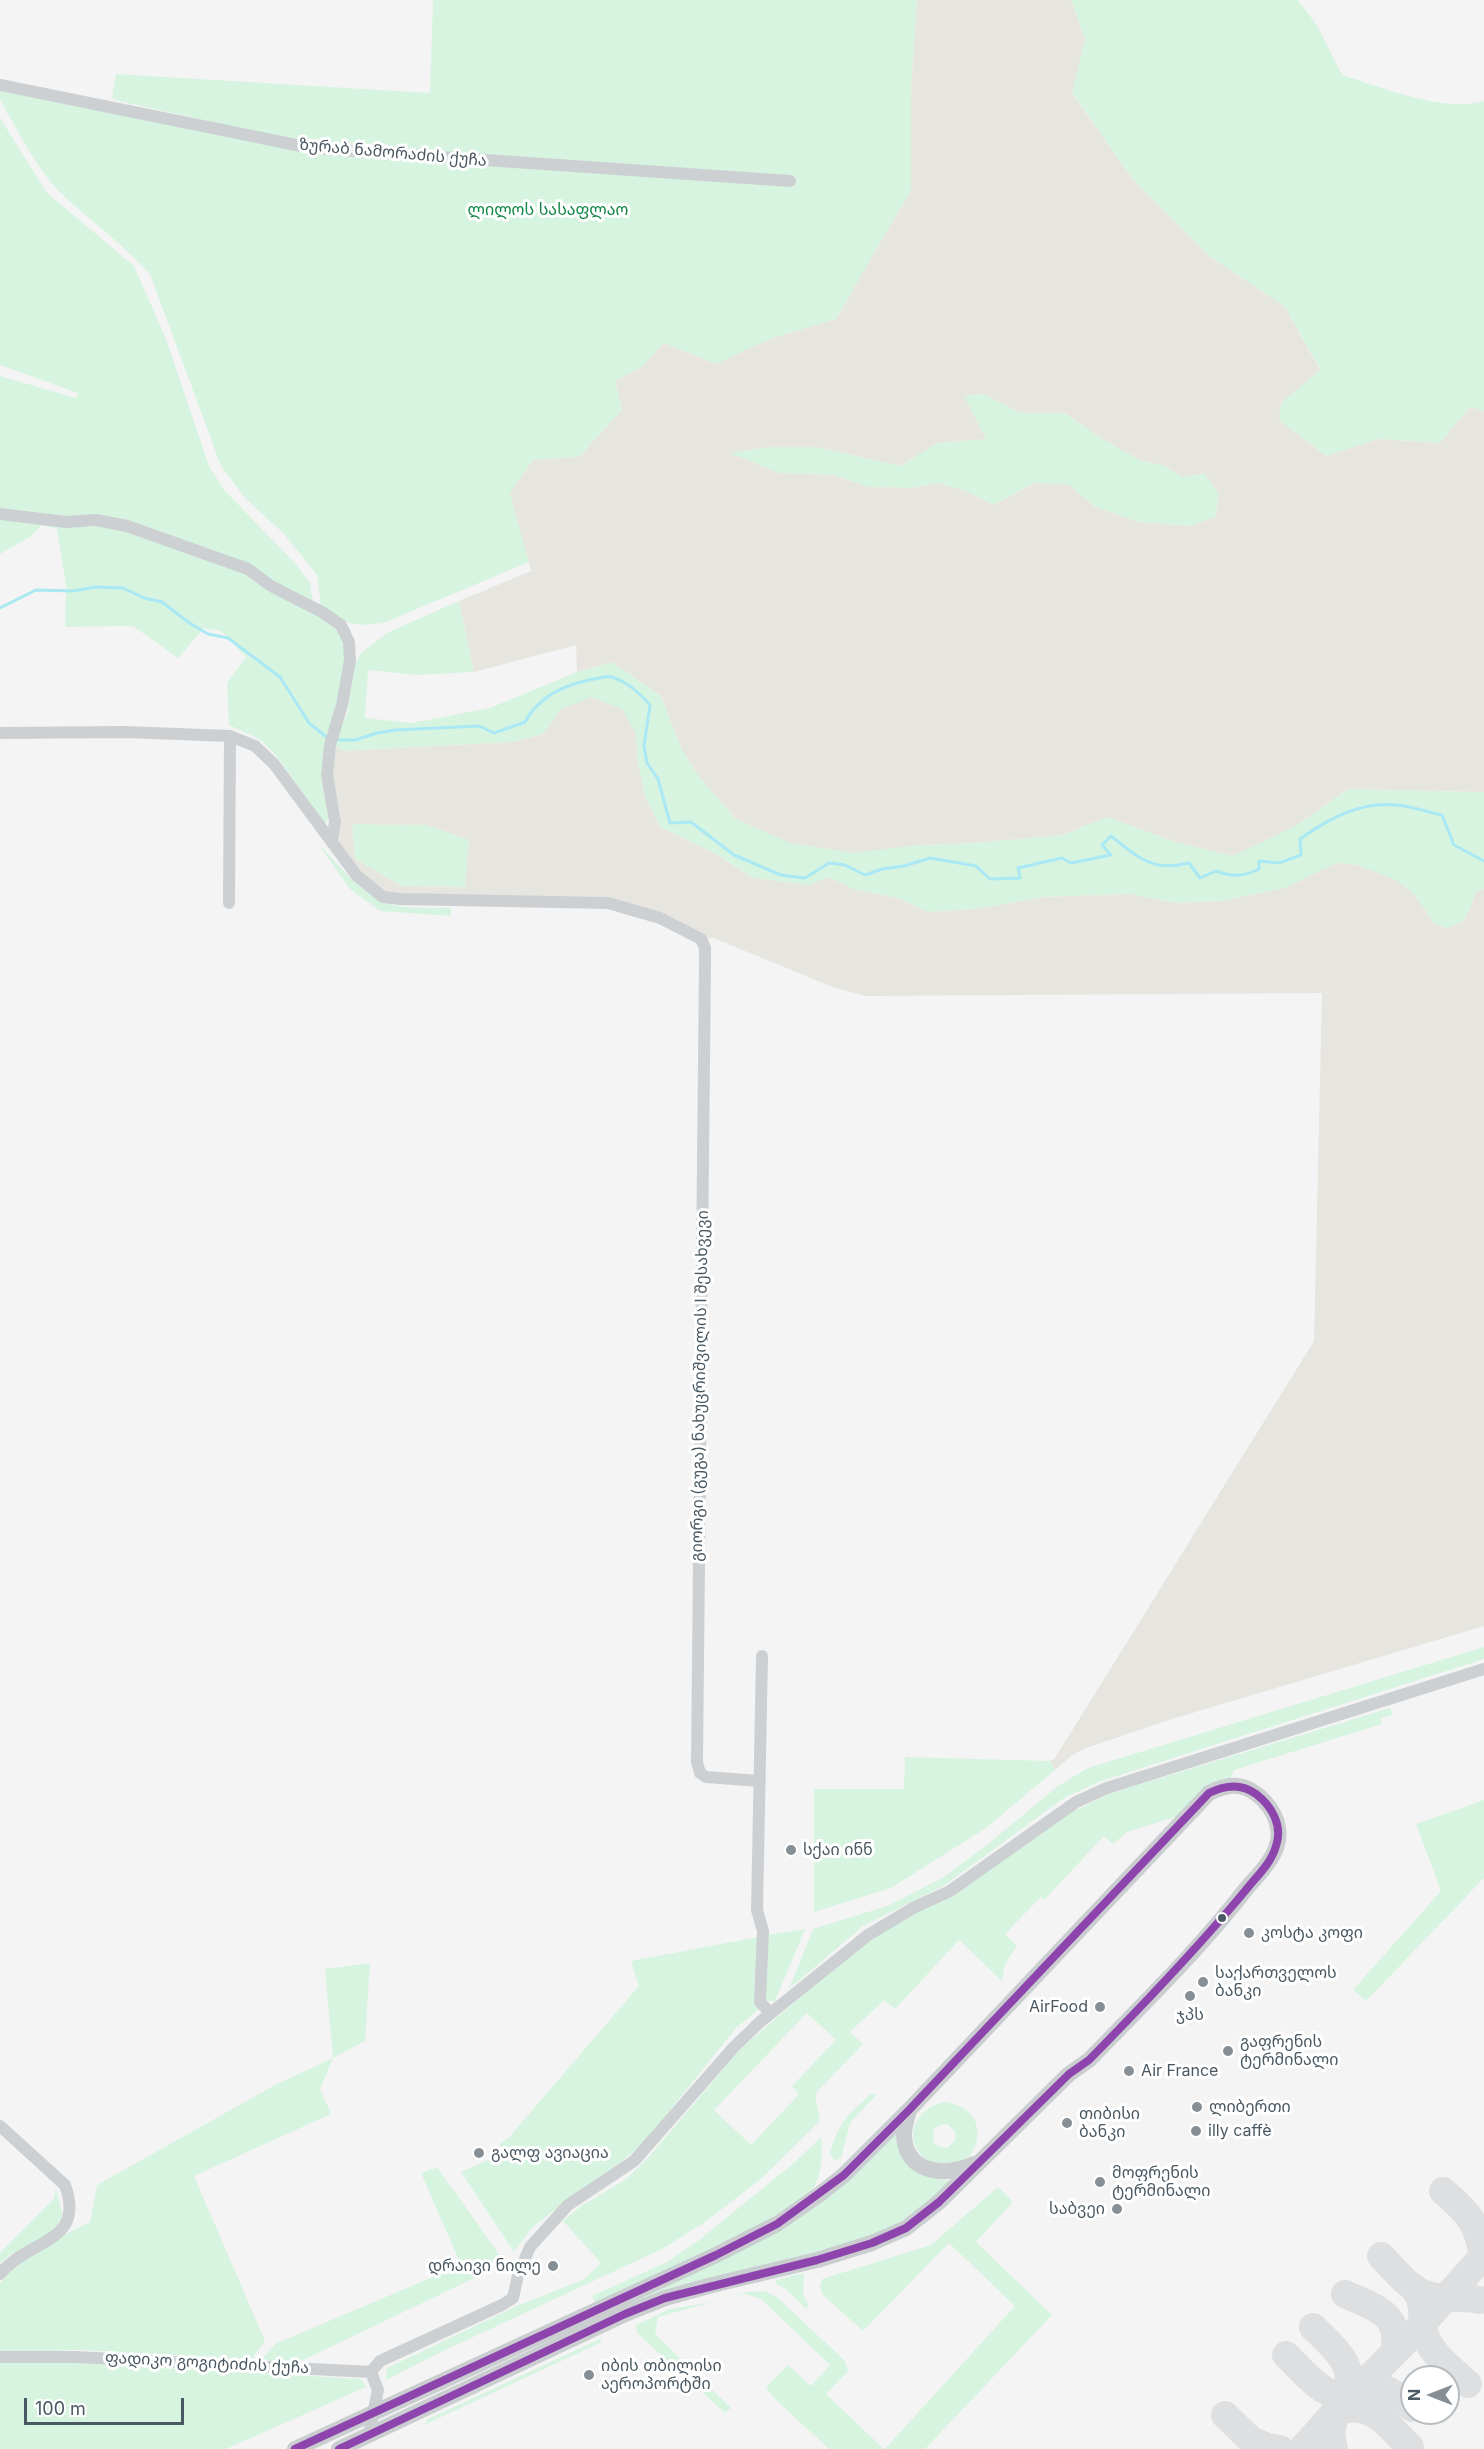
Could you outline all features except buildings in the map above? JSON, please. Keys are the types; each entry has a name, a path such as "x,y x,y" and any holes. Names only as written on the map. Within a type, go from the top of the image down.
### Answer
{"main road":[{"path":"295,2449 602,2309 777,2223 844,2175 909,2110 1209,1793 1223,1786 1238,1786 1261,1796 1278,1825 1279,1835 1276,1849 1234,1906 1089,2060 1069,2074 939,2202 906,2228 872,2243 818,2260 665,2298 625,2314 339,2449"},
{"path":"909,2110 905,2126 906,2146 913,2159 923,2167 935,2172 946,2173 961,2171 982,2160"}],"street":[{"name":"ზურაბ ნამორაძის ქუჩა","path":"0,85 311,148 790,181"},
{"path":"0,514 66,522 96,520 126,526 248,569 271,586 322,612 341,625 349,642 350,660 342,705 330,745 327,775 335,821 332,843"},
{"path":"0,733 126,732 230,736 255,746 274,764 332,843"},
{"path":"229,903 230,736"},
{"name":"გიორგი (გუგა) ნახუცრიშვილის I შესახვევი","path":"332,843 357,876 383,897 608,903 660,918 701,939 705,948 705,961 697,1761 700,1773 706,1777 760,1781"},
{"path":"762,1656 757,1910 763,1931 760,2002 770,2013"},
{"path":"369,2434 378,2390 371,2372 380,2361 513,2298 518,2275 530,2247 568,2205 634,2162 734,2047 770,2013 868,1935 915,1907 950,1891 1076,1802 1107,1788 1484,1669"},
{"path":"0,2126 65,2185 70,2198 70,2211 65,2228 22,2253 0,2274"},
{"name":"ფადიკო გოგიტიძის ქუჩა","path":"0,2357 76,2356 371,2372"}],"green space":[{"name":"ლილოს სასაფლაო","path":"433,0 917,0 911,92 911,190 836,319 770,339 716,364 664,343 642,367 615,381 622,410 579,457 533,460 511,493 529,562 386,622 358,625 338,618 321,607 317,575 284,534 246,499 221,466 150,274 64,196 45,175 0,100 0,89 311,152 388,160 388,144 306,143 119,101 112,98 116,74 430,93"},
{"path":"1071,0 1298,0 1318,27 1342,75 1394,92 1432,101 1468,104 1484,101 1484,411 1470,407 1440,443 1378,439 1326,456 1279,420 1281,403 1320,369 1285,307 1209,256 1131,177 1072,92 1085,40"},
{"path":"0,118 47,193 134,266 166,339 209,466 225,491 294,562 310,583 313,603 126,520 61,518 0,511 0,376 76,398 78,393 0,365"},
{"path":"984,394 1020,413 1065,413 1102,439 1140,460 1164,466 1183,477 1204,473 1219,494 1215,517 1191,526 1138,522 1095,507 1068,485 1035,483 993,505 969,492 939,483 911,488 868,487 834,475 779,473 729,453 770,447 817,447 900,466 937,443 986,439 963,396"},
{"path":"0,518 65,526 122,527 247,572 337,626 345,642 344,680 325,745 321,778 330,816 325,824 278,758 261,740 229,725 227,683 246,657 221,631 204,628 178,658 133,626 65,627 66,586 57,529 42,525 30,537 0,554"},
{"path":"459,601 474,672 416,675 368,670 365,718 412,723 490,708 577,672 612,662 661,696 681,748 700,778 736,819 919,845 1063,835 1107,817 1176,842 1297,825 1348,789 1484,792 1484,889 1477,891 1464,921 1447,928 1434,924 1415,895 1358,865 1337,863 1285,888 1222,901 1176,903 1129,894 1044,897 976,909 927,912 898,898 853,889 829,877 808,885 753,878 716,854 660,827 645,796 637,759 636,734 561,709 543,734 514,742 343,751 334,745 348,711 353,669 361,653 389,632"},
{"path":"352,824 426,825 469,840 466,887 402,886 355,859"},
{"path":"318,844 358,884 375,897 392,905 451,908 451,916 380,911 350,889"},
{"path":"1484,1647 1484,1659 1101,1781 1064,1798 945,1885 863,1926 789,1989 813,1929 887,1906 942,1878 987,1845 1058,1786 1088,1768"},
{"path":"1390,1708 1393,1715 1381,1718 1382,1724 1234,1770 1230,1780 1181,1815 1127,1832 1113,1844 1104,1836 1044,1900 1041,1897 1005,1934 1017,1946 1005,1964 1002,1981 959,1940 895,2009 884,2000 850,2032 863,2044 815,2094 820,2121 761,2179 702,2224 662,2249 386,2380 387,2368 519,2305 583,2280 601,2263 563,2221 580,2207 626,2179 647,2159 741,2048 856,1950 1070,1813 1108,1794","holes":["807,2013 836,2040 792,2086 799,2094 751,2145 714,2110"]},
{"path":"905,1757 1050,1761 1055,1770 986,1828 891,1888 814,1912 814,1789 904,1789"},
{"path":"1484,1800 1484,1878 1366,2001 1353,1990 1441,1891 1416,1824"},
{"path":"805,1929 775,2001 768,2001 764,1997 766,1935"},
{"path":"758,1937 754,2000 758,2010 735,2029 643,2144 532,2228 514,2252 461,2172 503,2153 500,2144 510,2136 639,1986 631,1961"},
{"path":"370,1963 365,2041 333,2058 325,1969"},
{"path":"333,2058 320,2089 331,2114 194,2176 265,2341 251,2360 81,2350 0,2352 0,2283 18,2263 60,2237 90,2222 97,2185 277,2084"},
{"path":"871,2094 877,2094 850,2123 841,2158 834,2161 830,2153 840,2127 849,2114"},
{"path":"945,2102 963,2108 973,2118 978,2130 976,2143 970,2155 960,2163 948,2167 933,2163 922,2156 913,2135 917,2120 929,2108","holes":["947,2124 955,2132 955,2140 947,2148 939,2147 933,2142 933,2130 939,2125"]},
{"path":"898,2132 916,2168 930,2177 954,2181 913,2215 872,2236 617,2308 712,2262"},
{"path":"821,2137 822,2156 819,2175 814,2187 804,2197 740,2236 596,2304 592,2296 667,2262 698,2241 795,2162"},
{"path":"437,2167 504,2261 494,2258 487,2272 297,2363 261,2360 275,2344 461,2265 421,2173"},
{"path":"998,2187 1013,2202 976,2242 1052,2315 925,2449 885,2449 1015,2306 949,2243 863,2331 823,2295 820,2287 822,2279 931,2245"},
{"path":"56,2189 63,2216 54,2232 10,2255 0,2263 0,2253 54,2199"},
{"path":"804,2273 803,2294 809,2305 806,2309 787,2290 775,2283 776,2280"},
{"path":"765,2291 778,2298 845,2361 848,2371 826,2394 884,2449 829,2449 773,2397 766,2387 788,2365 811,2386 830,2365 761,2299 746,2294 738,2295 658,2317 655,2334 731,2408 725,2413 637,2333 636,2325 670,2309 707,2303 748,2292"},
{"path":"600,2339 602,2342 424,2425 428,2419"},
{"path":"0,2363 87,2363 361,2379 366,2387 226,2449 0,2449"}],"sand":[{"path":"917,0 1071,0 1085,40 1072,93 1131,177 1209,256 1285,307 1320,370 1281,403 1279,420 1326,456 1378,439 1440,443 1470,407 1484,411 1484,792 1348,789 1297,825 1233,856 1176,842 1107,817 1063,835 919,845 854,853 790,843 736,819 700,778 681,748 661,696 612,662 577,672 576,645 474,672 459,601 531,571 510,493 533,460 579,457 622,410 615,381 642,367 664,343 716,364 770,339 836,319 911,190 911,92","holes":["984,394 1020,413 1065,413 1102,439 1140,460 1164,466 1183,477 1204,473 1219,494 1215,517 1191,526 1138,522 1095,507 1069,485 1035,483 993,505 969,492 939,483 911,488 868,487 834,475 779,473 730,453 770,447 817,447 900,466 937,443 986,439 964,396"]},
{"path":"591,697 622,709 636,734 637,759 645,796 660,827 716,854 753,878 808,885 829,877 853,889 898,898 928,912 976,909 1044,897 1129,894 1176,903 1222,901 1285,888 1337,863 1358,865 1396,880 1415,895 1434,924 1447,928 1464,921 1477,891 1484,889 1484,1626 1172,1719 1086,1748 1071,1756 1055,1770 1050,1761 1055,1758 1314,1341 1322,993 866,996 835,988 711,937 705,940 664,915 608,897 391,894 372,887 339,843 341,815 332,777 334,745 343,751 514,742 543,734 561,709","holes":["352,824 426,825 469,840 465,887 402,886 355,859"]}],"waterway":[{"path":"0,608 36,590 73,591 95,587 123,588 144,598 162,602 208,634 228,638 280,677 309,723 329,739"},
{"path":"336,740 355,740 396,730 479,726 494,733 525,722 546,698 564,688 584,681 610,677 628,685 650,705 644,746 647,763 658,779 670,823 691,822 734,855 781,875 805,878 829,863 845,865 865,875 930,858 976,866 990,879 1020,878 1018,868 1062,858 1071,863 1111,855 1102,845 1111,836 1138,857 1155,864 1165,866 1189,863 1200,878 1216,871 1243,875 1259,869 1259,861 1279,863 1301,855 1300,839 1333,818 1358,809 1383,804 1442,815 1454,845 1484,861"}],"taxiway":[{"path":"1443,2191 1465,2212 1475,2227 1483,2257"},
{"path":"1302,2449 1335,2412 1414,2333 1484,2255"},
{"path":"1381,2256 1421,2292 1441,2297 1480,2300"},
{"path":"1413,2287 1421,2303 1427,2339 1442,2360 1468,2384"},
{"path":"1345,2294 1376,2308 1390,2320 1394,2329 1394,2353"},
{"path":"1313,2327 1343,2359 1349,2377 1346,2400"},
{"path":"1286,2355 1325,2390 1344,2395 1354,2393"},
{"path":"1359,2388 1382,2388 1400,2399"},
{"path":"1334,2449 1331,2435 1335,2412 1348,2409 1369,2411 1385,2422 1410,2447"},
{"path":"1225,2415 1251,2440"},
{"path":"1257,2449 1251,2440 1267,2447 1280,2449"}],"transit line":[{"path":"295,2449 716,2255 777,2224 844,2175 909,2110 1209,1793 1227,1787 1245,1788 1267,1804 1275,1817 1278,1831 1278,1839 1271,1859 1208,1935 1089,2060 1069,2074 939,2202 906,2228 872,2243 817,2260 665,2298 625,2314 339,2449"}],"place":[{"name":"სქაი ინნ","path":"791,1850"},
{"name":"კოსტა კოფი","path":"1249,1933"},
{"name":"საქართველოს ბანკი","path":"1203,1982"},
{"name":"ჯპს","path":"1190,1996"},
{"name":"AirFood","path":"1100,2007"},
{"name":"გაფრენის ტერმინალი","path":"1228,2051"},
{"name":"Air France","path":"1129,2071"},
{"name":"ლიბერთი","path":"1197,2107"},
{"name":"თიბისი ბანკი","path":"1067,2123"},
{"name":"illy caffè","path":"1196,2131"},
{"name":"გალფ ავიაცია","path":"479,2153"},
{"name":"მოფრენის ტერმინალი","path":"1100,2182"},
{"name":"საბვეი","path":"1117,2209"},
{"name":"დრაივი ნილე","path":"553,2266"},
{"name":"იბის თბილისი აეროპორტში","path":"589,2375"}]}
